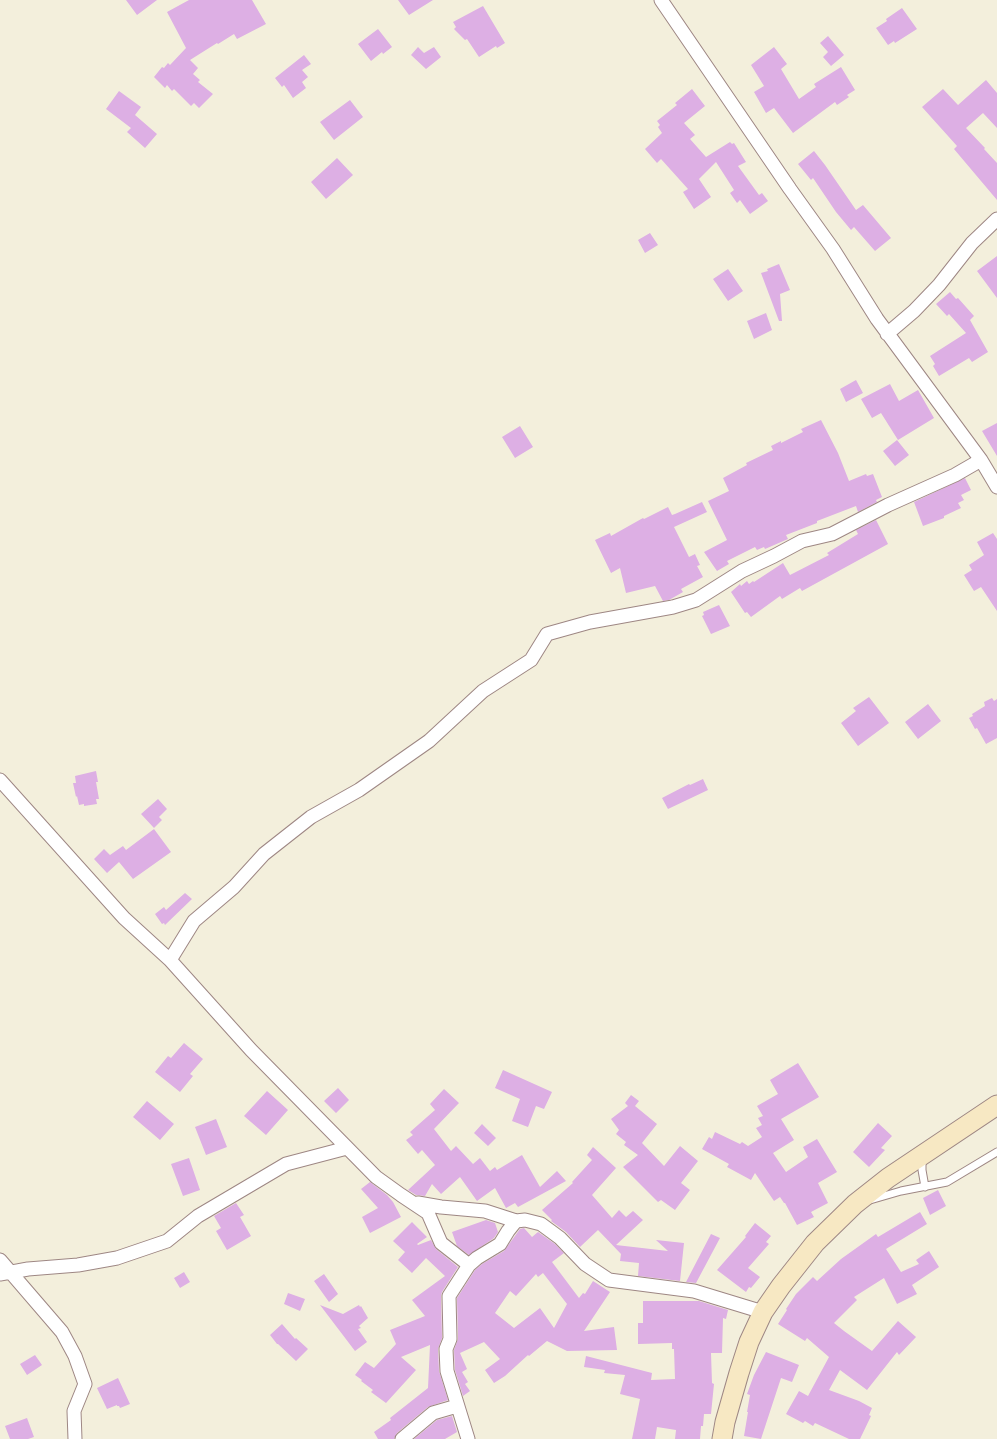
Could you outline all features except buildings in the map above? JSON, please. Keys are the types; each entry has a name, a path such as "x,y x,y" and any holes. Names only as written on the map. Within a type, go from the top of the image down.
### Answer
{"main road":[{"path":"722,1439 725,1422 739,1373 763,1312 781,1286 815,1243 855,1204 888,1178 997,1105"}],"street":[{"path":"661,0 833,249 887,334 980,460 997,487"},
{"path":"887,334 914,311 939,285 972,243 997,219"},
{"path":"170,960 194,921 234,887 264,854 311,817 359,790 428,741 483,691 531,660 547,634 590,622 673,608 696,600 742,571 802,541 832,534 888,505 954,476 980,460"},
{"path":"0,780 124,918 170,960 251,1050 376,1177 428,1213 441,1243 469,1265"},
{"path":"6,1273 28,1269 78,1265 117,1258 166,1241 198,1216 286,1164 347,1148"},
{"path":"401,1195 414,1203 485,1211 516,1221 525,1220 541,1224 560,1238 585,1264 609,1280 694,1291 763,1312"},
{"path":"468,1439 447,1371 446,1349 450,1339 448,1296 469,1265 477,1258 500,1244 516,1221"},
{"path":"0,1260 6,1273 62,1332 75,1356 85,1384 74,1411 75,1439"},
{"path":"402,1439 433,1413 457,1406"}],"lane":[{"path":"855,1204 901,1191 947,1182 997,1152"},
{"path":"922,1154 924,1187"}]}
